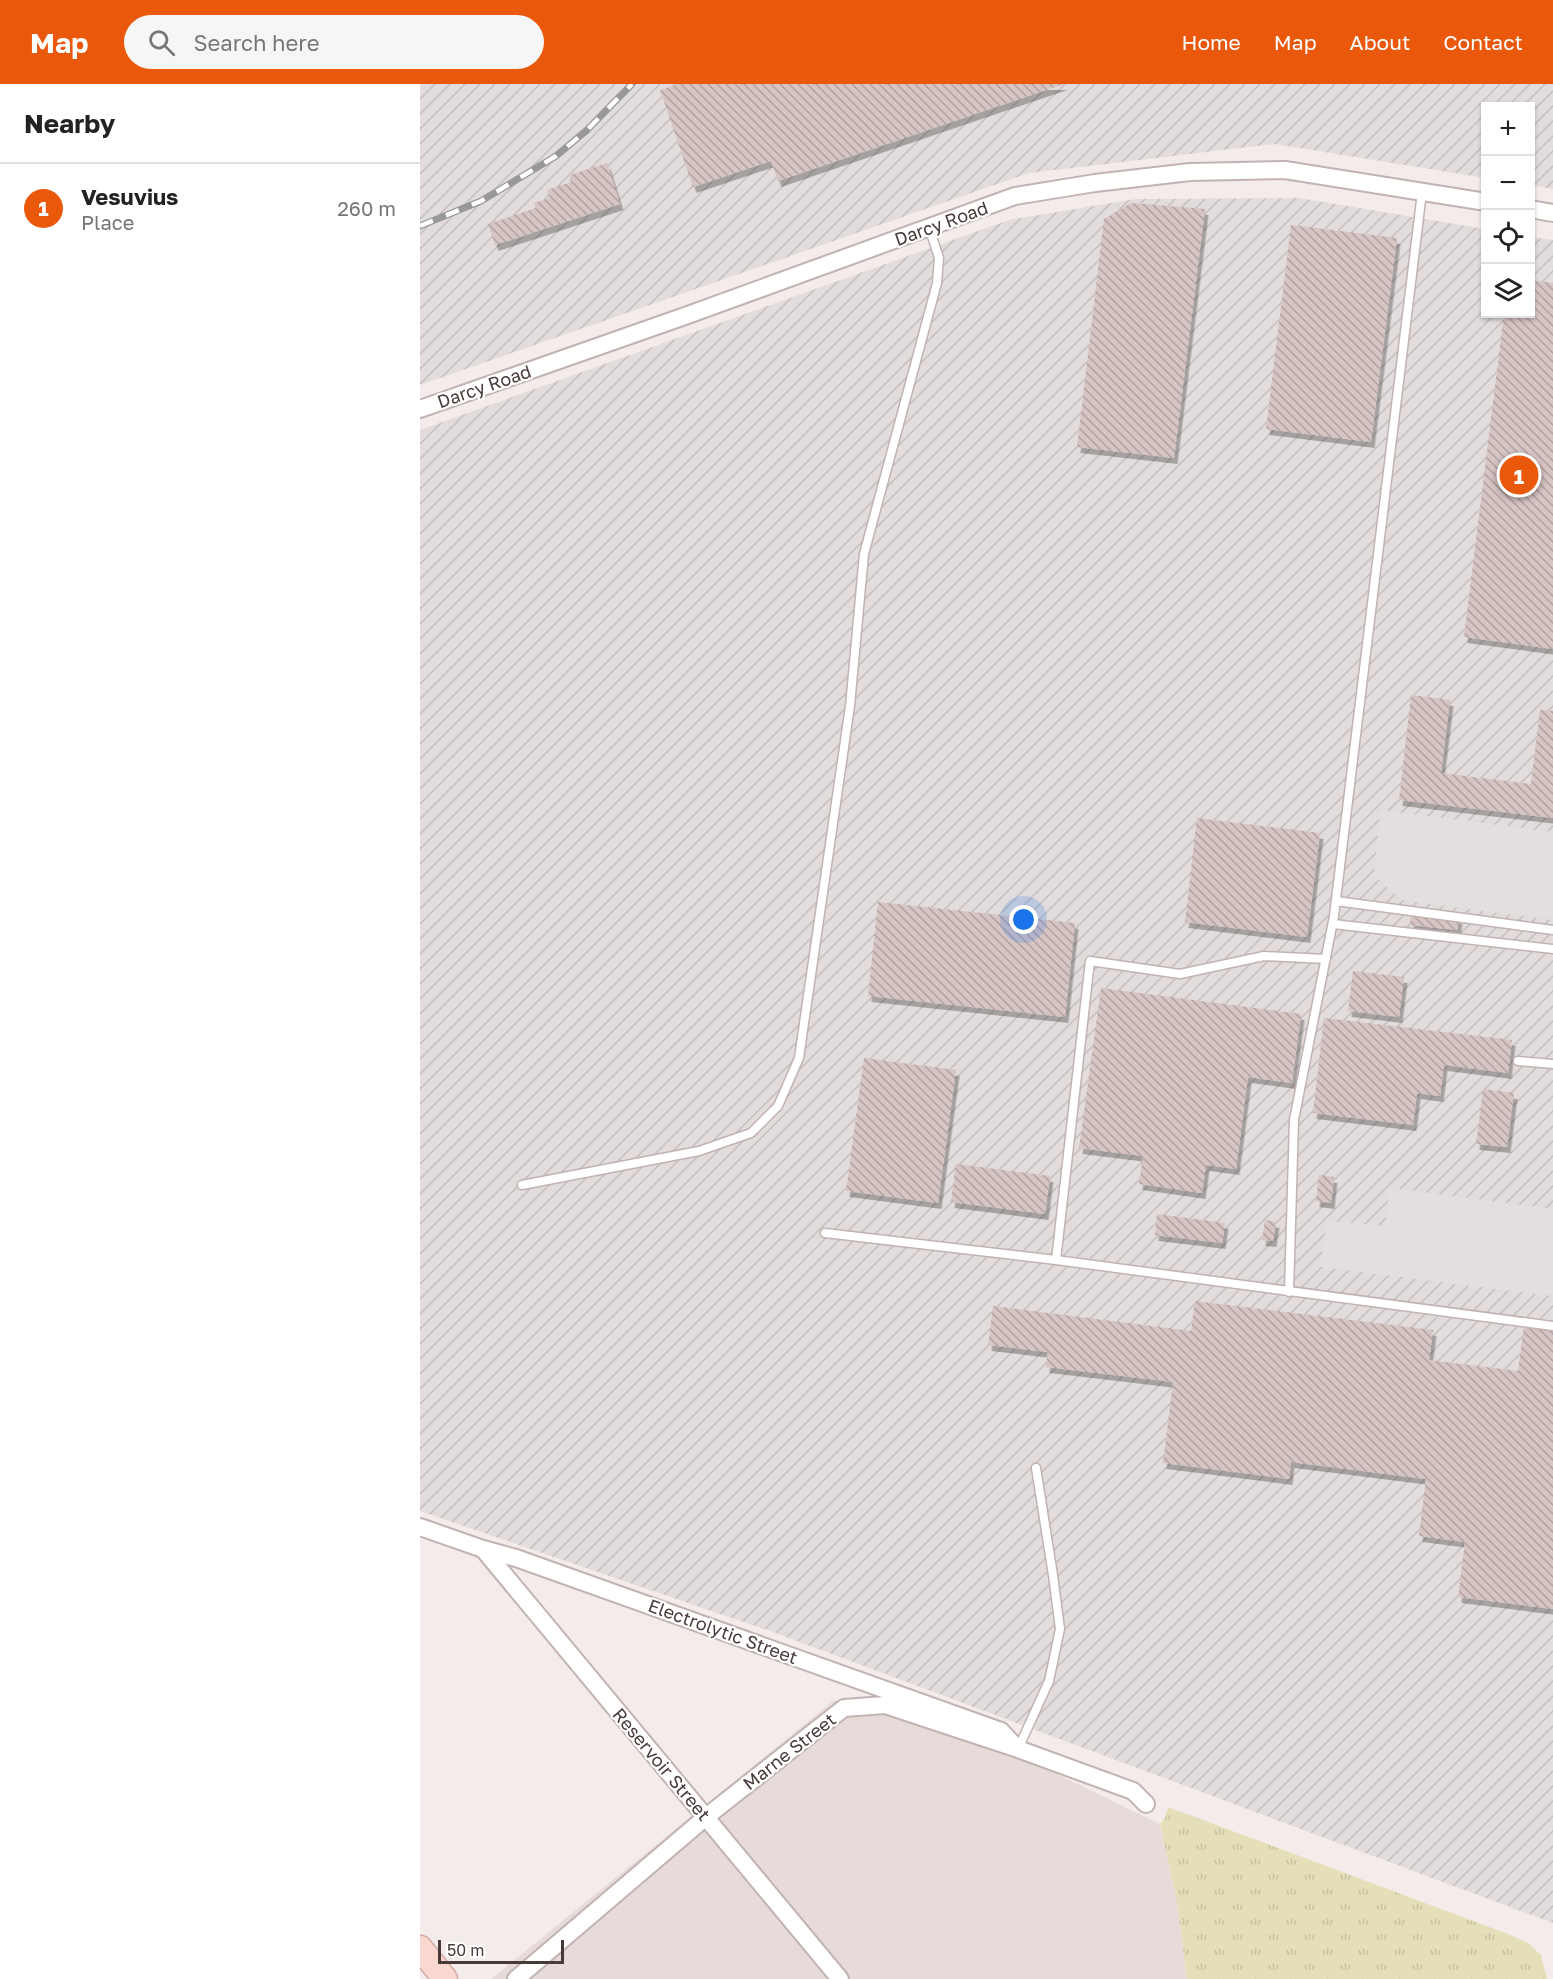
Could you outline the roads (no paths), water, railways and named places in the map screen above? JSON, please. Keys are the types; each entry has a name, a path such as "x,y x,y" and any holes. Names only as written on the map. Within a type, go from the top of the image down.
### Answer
{"main road":[{"path":"420,1948 445,1979"}],"street":[{"name":"Darcy Road","path":"420,408 685,316 1015,196 1095,183 1190,172 1285,170 1481,201"},
{"path":"1535,210 1553,213"},
{"name":"Electrolytic Street","path":"420,1527 516,1558 1001,1731 1018,1749"},
{"name":"Reservoir Street","path":"483,1549 840,1979"},
{"name":"Marne Street","path":"516,1979 706,1817 844,1708 885,1705 1018,1749 1133,1791 1146,1804"}],"lane":[{"path":"1288,1292 1294,1120 1336,901 1422,192"},
{"path":"522,1185 699,1151 751,1133 778,1106 799,1058 850,706 864,554 937,283 939,258 929,227"},
{"path":"1336,901 1553,930"},
{"path":"1332,924 1553,949"},
{"path":"1056,1260 1090,961 1180,974 1264,956 1326,959"},
{"path":"1518,1061 1553,1064"},
{"path":"825,1233 1056,1260 1553,1326"},
{"path":"1018,1749 1049,1680 1060,1629 1036,1468"}],"railway":[{"path":"420,226 481,201 556,156 587,130 632,84"}],"place":[{"name":"Vesuvius","path":"1519,475"}]}
